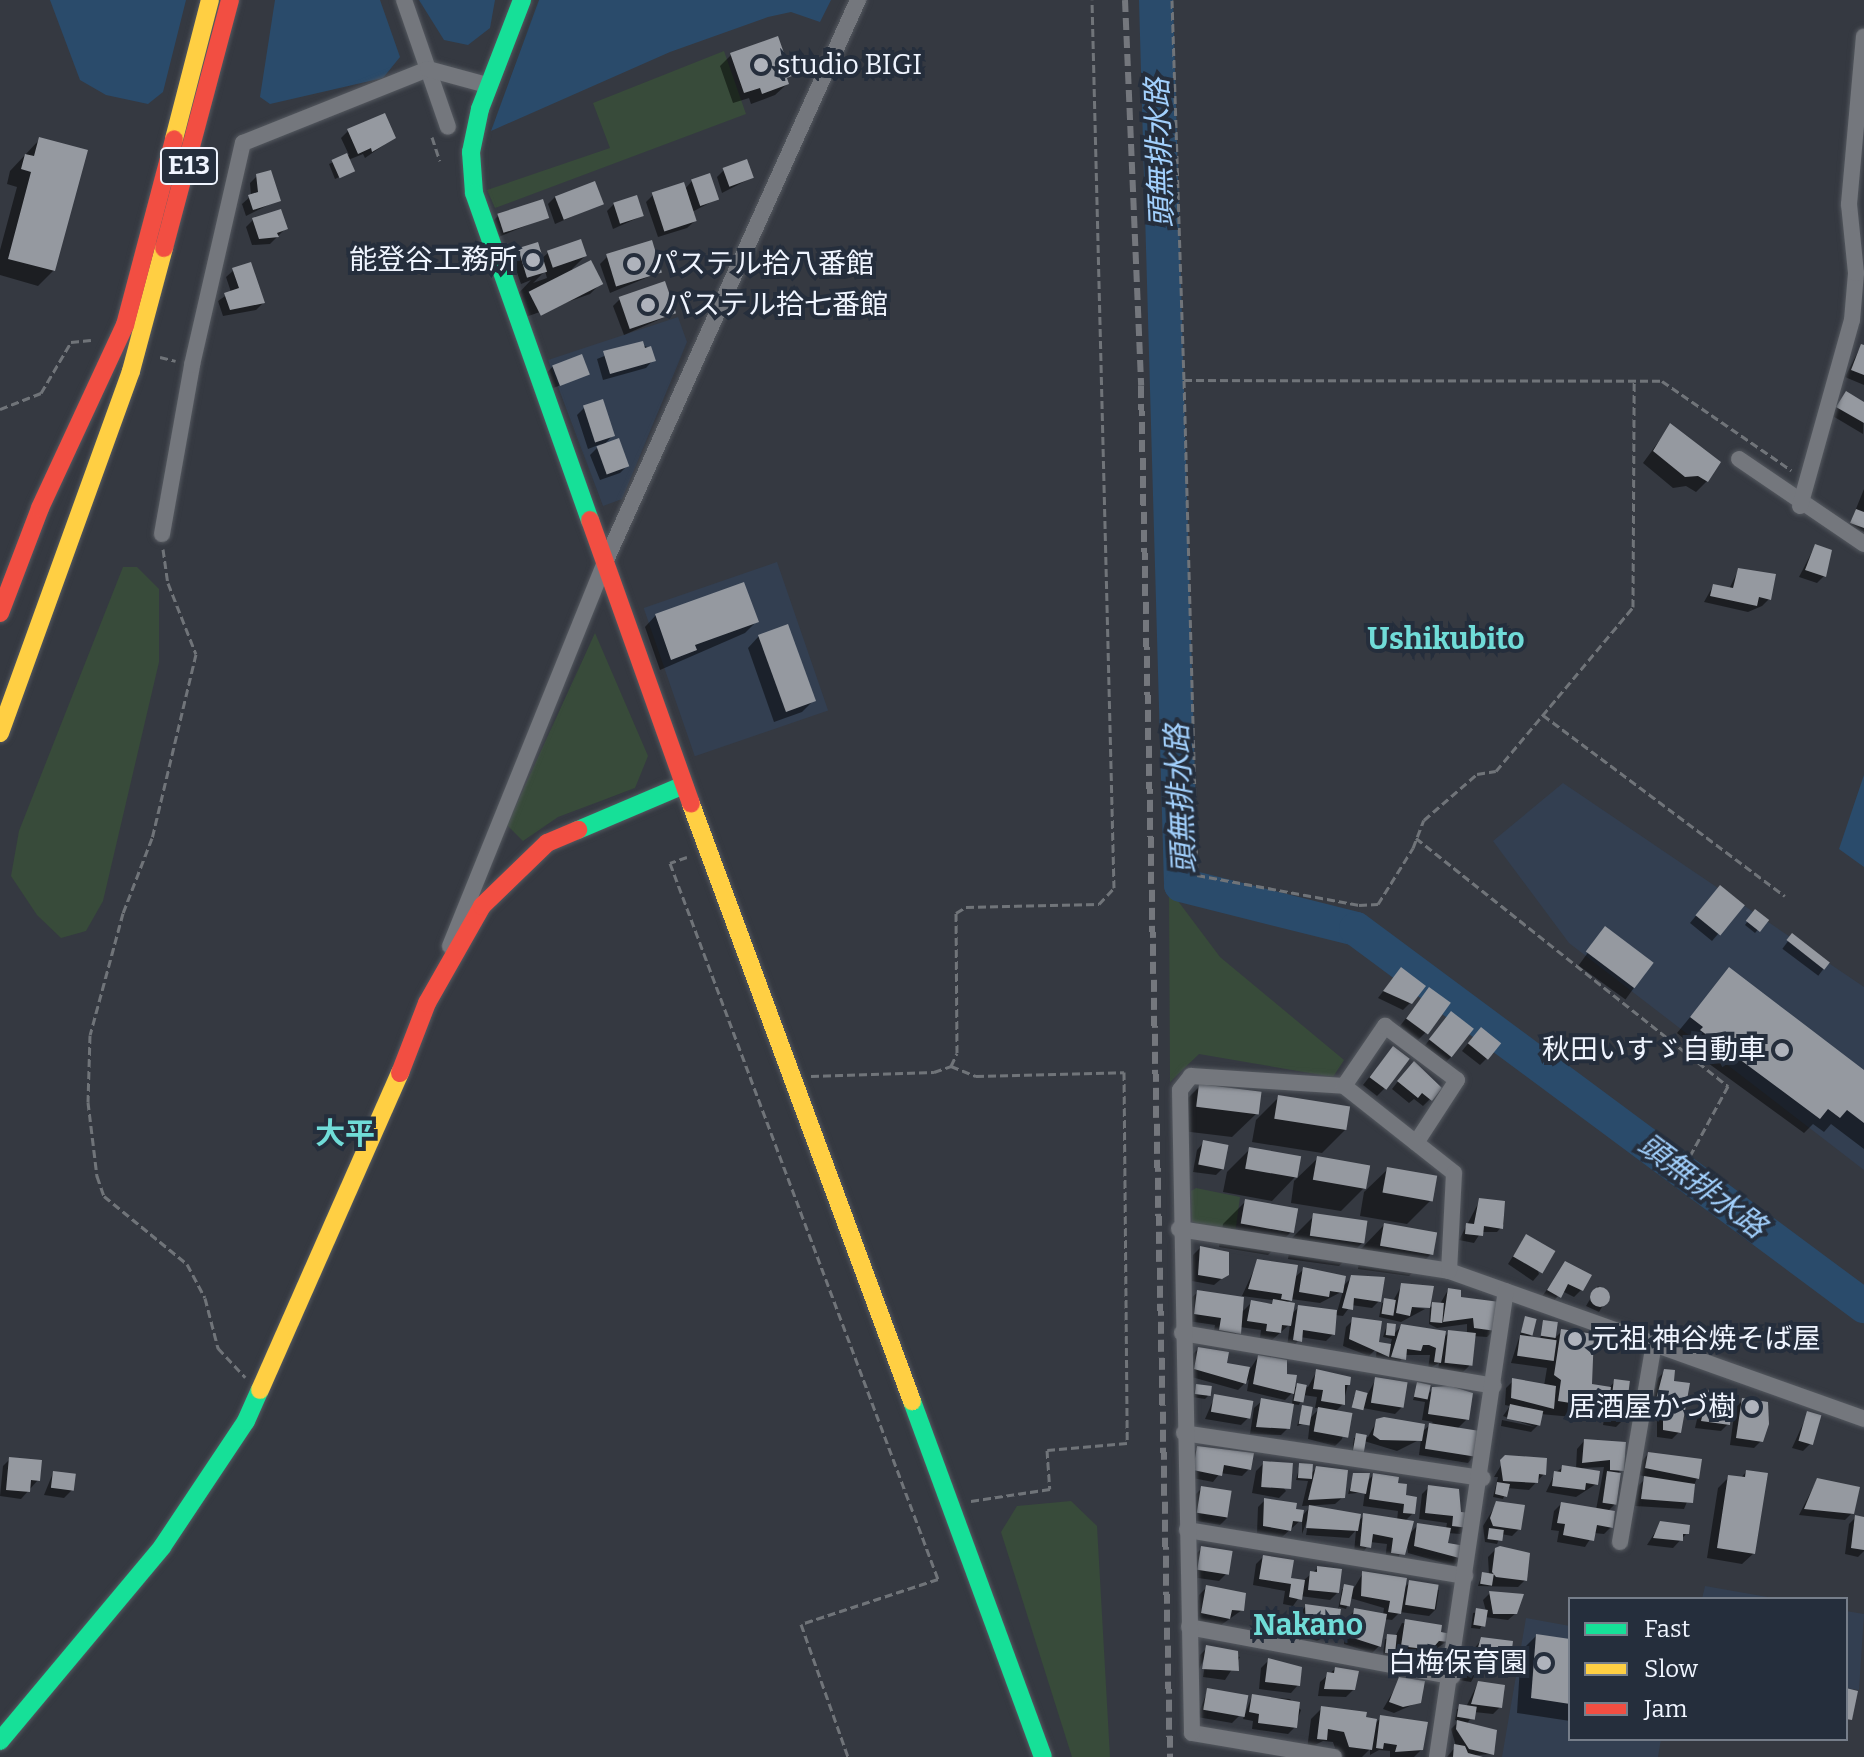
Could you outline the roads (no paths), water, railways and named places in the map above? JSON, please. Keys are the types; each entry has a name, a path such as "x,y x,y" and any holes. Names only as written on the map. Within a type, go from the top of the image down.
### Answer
{"main road":[{"name":"E13","path":"0,613 40,508 125,325 210,0"},
{"name":"E13","path":"0,733 131,371 230,0"},
{"path":"522,0 487,85 471,152 474,193 607,558 684,785 795,1076 1043,1757"},
{"path":"0,1741 162,1547 246,1421 386,1110 427,1003 482,906 547,843 684,785"}],"street":[{"path":"404,0 448,127"},
{"path":"427,1003 607,558 858,0"},
{"path":"1800,506 1852,320 1856,273 1849,204 1864,37"},
{"path":"162,534 192,365 243,143 428,69 487,85"},
{"path":"1739,459 1800,506 1864,544"},
{"path":"1344,1086 1385,1026 1457,1080 1416,1143"},
{"path":"1334,1757 1192,1733 1179,1229 1180,1090 1191,1076 1344,1086 1454,1173 1449,1271"},
{"path":"1179,1229 1449,1271 1864,1419"},
{"path":"1437,1757 1483,1478 1506,1291"},
{"path":"1182,1333 1494,1386"},
{"path":"1620,1542 1654,1343"},
{"path":"1184,1433 1483,1478"},
{"path":"1187,1530 1465,1576"},
{"path":"1189,1627 1452,1676"}],"water":[{"path":"50,0 186,0 163,92 148,104 106,95 80,80"},
{"path":"275,0 380,0 400,57 383,78 270,104 260,97"},
{"path":"419,0 495,0 490,28 468,45 444,40"},
{"path":"539,0 831,0 820,22 791,12 768,17 670,52 491,131"},
{"path":"1864,775 1864,867 1839,849"}],"waterway":[{"name":"頭無排水路","path":"1156,0 1181,885 1356,929 1864,1306"}],"railway":[{"path":"1125,0 1141,386 1170,1757"}],"place":[{"name":"studio BIGI","path":"761,65"},
{"name":"能登谷工務所","path":"533,260"},
{"name":"パステル拾八番館","path":"634,264"},
{"name":"パステル拾七番館","path":"648,305"},
{"name":"秋田いすゞ自動車","path":"1782,1050"},
{"name":"元祖 神谷焼そば屋","path":"1575,1339"},
{"name":"居酒屋かづ樹","path":"1752,1407"},
{"name":"白梅保育園","path":"1544,1663"}],"district":[{"name":"Ushikubito","path":"1446,639"},
{"name":"大平","path":"345,1134"},
{"name":"Nakano","path":"1308,1625"}]}
